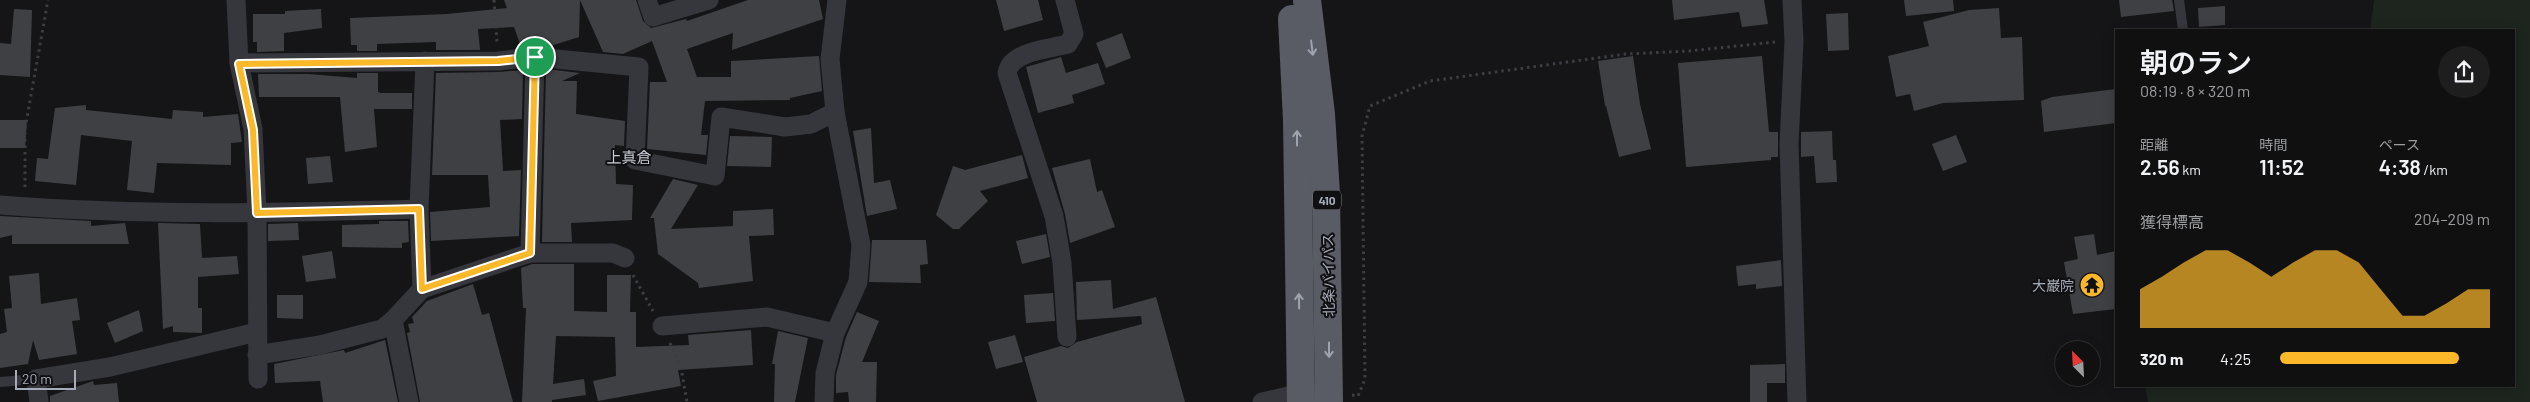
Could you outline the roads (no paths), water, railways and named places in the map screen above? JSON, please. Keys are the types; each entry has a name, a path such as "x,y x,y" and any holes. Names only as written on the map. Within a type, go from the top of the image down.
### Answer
{"highway":[{"name":"410","path":"1290,0 1297,120 1301,398"},
{"name":"北条バイパス","path":"1307,0 1321,114 1326,194 1329,397"}],"street":[{"path":"236,0 239,64 253,130 257,213 258,379"},
{"path":"647,0 653,17 709,0"},
{"path":"824,402 825,372 835,333 858,282 862,245 835,112 830,59 837,0"},
{"path":"1065,0 1074,34 1068,44 1016,58 1008,66 1007,73 1054,216 1062,263 1068,337"},
{"path":"1792,0 1794,41 1789,144 1797,402"},
{"path":"239,64 498,61 535,57 639,67 635,160 715,176 721,117 785,127 811,124 835,112"},
{"path":"530,253 535,57"},
{"path":"422,289 419,209 425,61"},
{"path":"0,206 93,211 257,213 419,209"},
{"path":"257,355 338,340 382,329 422,289 530,253 614,253 624,258"},
{"path":"662,326 767,317 835,333"},
{"path":"393,320 409,402"},
{"path":"39,402 36,379 110,367 257,332"},
{"path":"1262,402 1329,397"}],"lane":[{"path":"2179,0 2183,29"},
{"path":"0,382 36,379"}],"place":[{"name":"大巌院","path":"2092,285"}],"district":[{"name":"上真倉","path":"629,157"}]}
